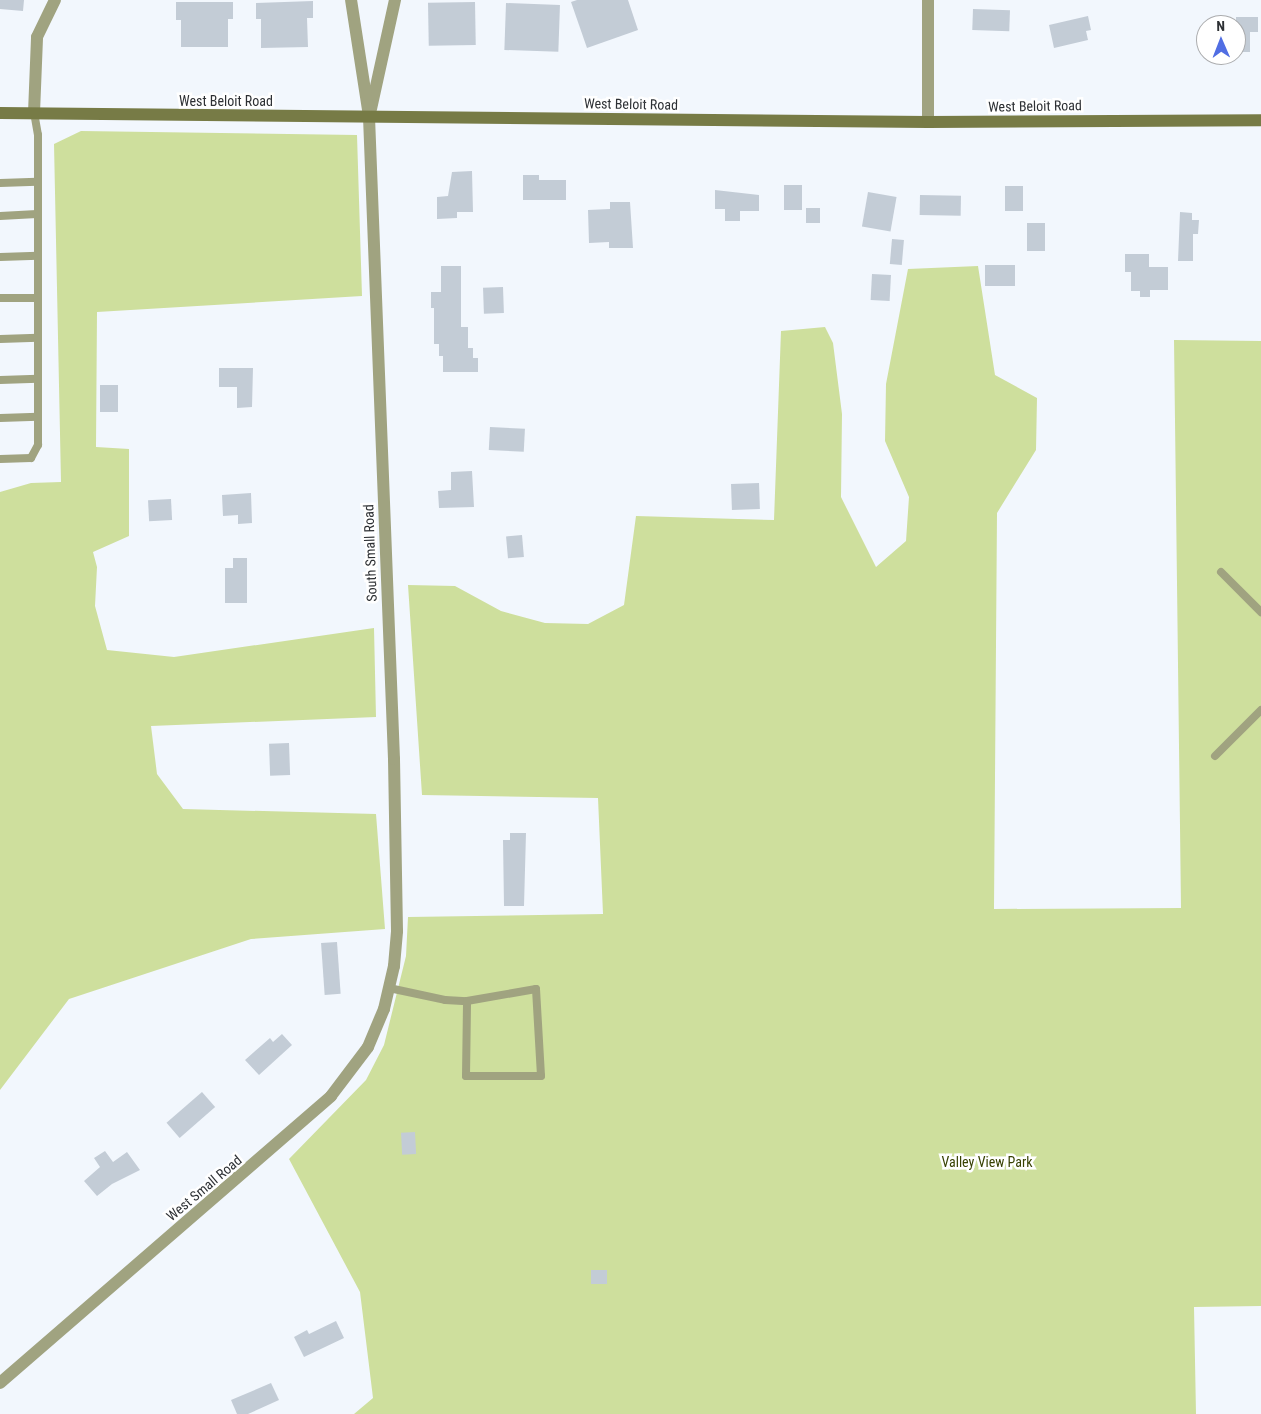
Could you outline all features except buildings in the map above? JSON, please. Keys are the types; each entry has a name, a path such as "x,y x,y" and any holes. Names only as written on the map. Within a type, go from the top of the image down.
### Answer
{"main road":[{"name":"West Beloit Road","path":"0,113 928,122 1261,120"}],"street":[{"path":"34,113 37,38 55,0"},
{"path":"351,0 369,116"},
{"path":"369,116 395,0"},
{"path":"928,0 928,122"},
{"name":"South Small Road","path":"369,116 394,759 397,931 389,988"},
{"name":"West Small Road","path":"0,1383 331,1096 368,1046 384,1009 389,988"}],"lane":[{"path":"0,459 31,458 38,445 38,135 34,113"},
{"path":"0,183 37,182"},
{"path":"0,216 38,214"},
{"path":"0,257 38,256"},
{"path":"0,298 38,298"},
{"path":"0,339 38,338"},
{"path":"0,380 38,379"},
{"path":"0,418 38,418"},
{"path":"1221,572 1261,612"},
{"path":"1215,756 1261,710"},
{"path":"389,988 445,1000 467,1001 536,989 541,1076 466,1076 467,1001"}],"green space":[{"path":"81,131 357,135 362,296 97,312 96,447 129,449 129,536 93,552 97,567 95,606 107,650 174,657 374,628 376,717 151,726 157,774 183,809 376,814 385,929 251,939 69,999 0,1090 0,492 31,483 61,482 54,144"},
{"name":"Valley View Park","path":"978,266 995,375 1037,398 1036,450 997,513 994,909 1181,908 1174,340 1261,341 1261,1306 1194,1307 1196,1414 354,1414 373,1398 360,1292 289,1159 366,1080 384,1045 406,956 408,917 603,914 598,798 422,795 408,585 455,586 501,611 545,623 588,624 624,605 636,516 774,520 781,331 825,327 833,343 842,414 841,497 876,567 906,541 909,497 885,441 886,384 908,269"}]}
